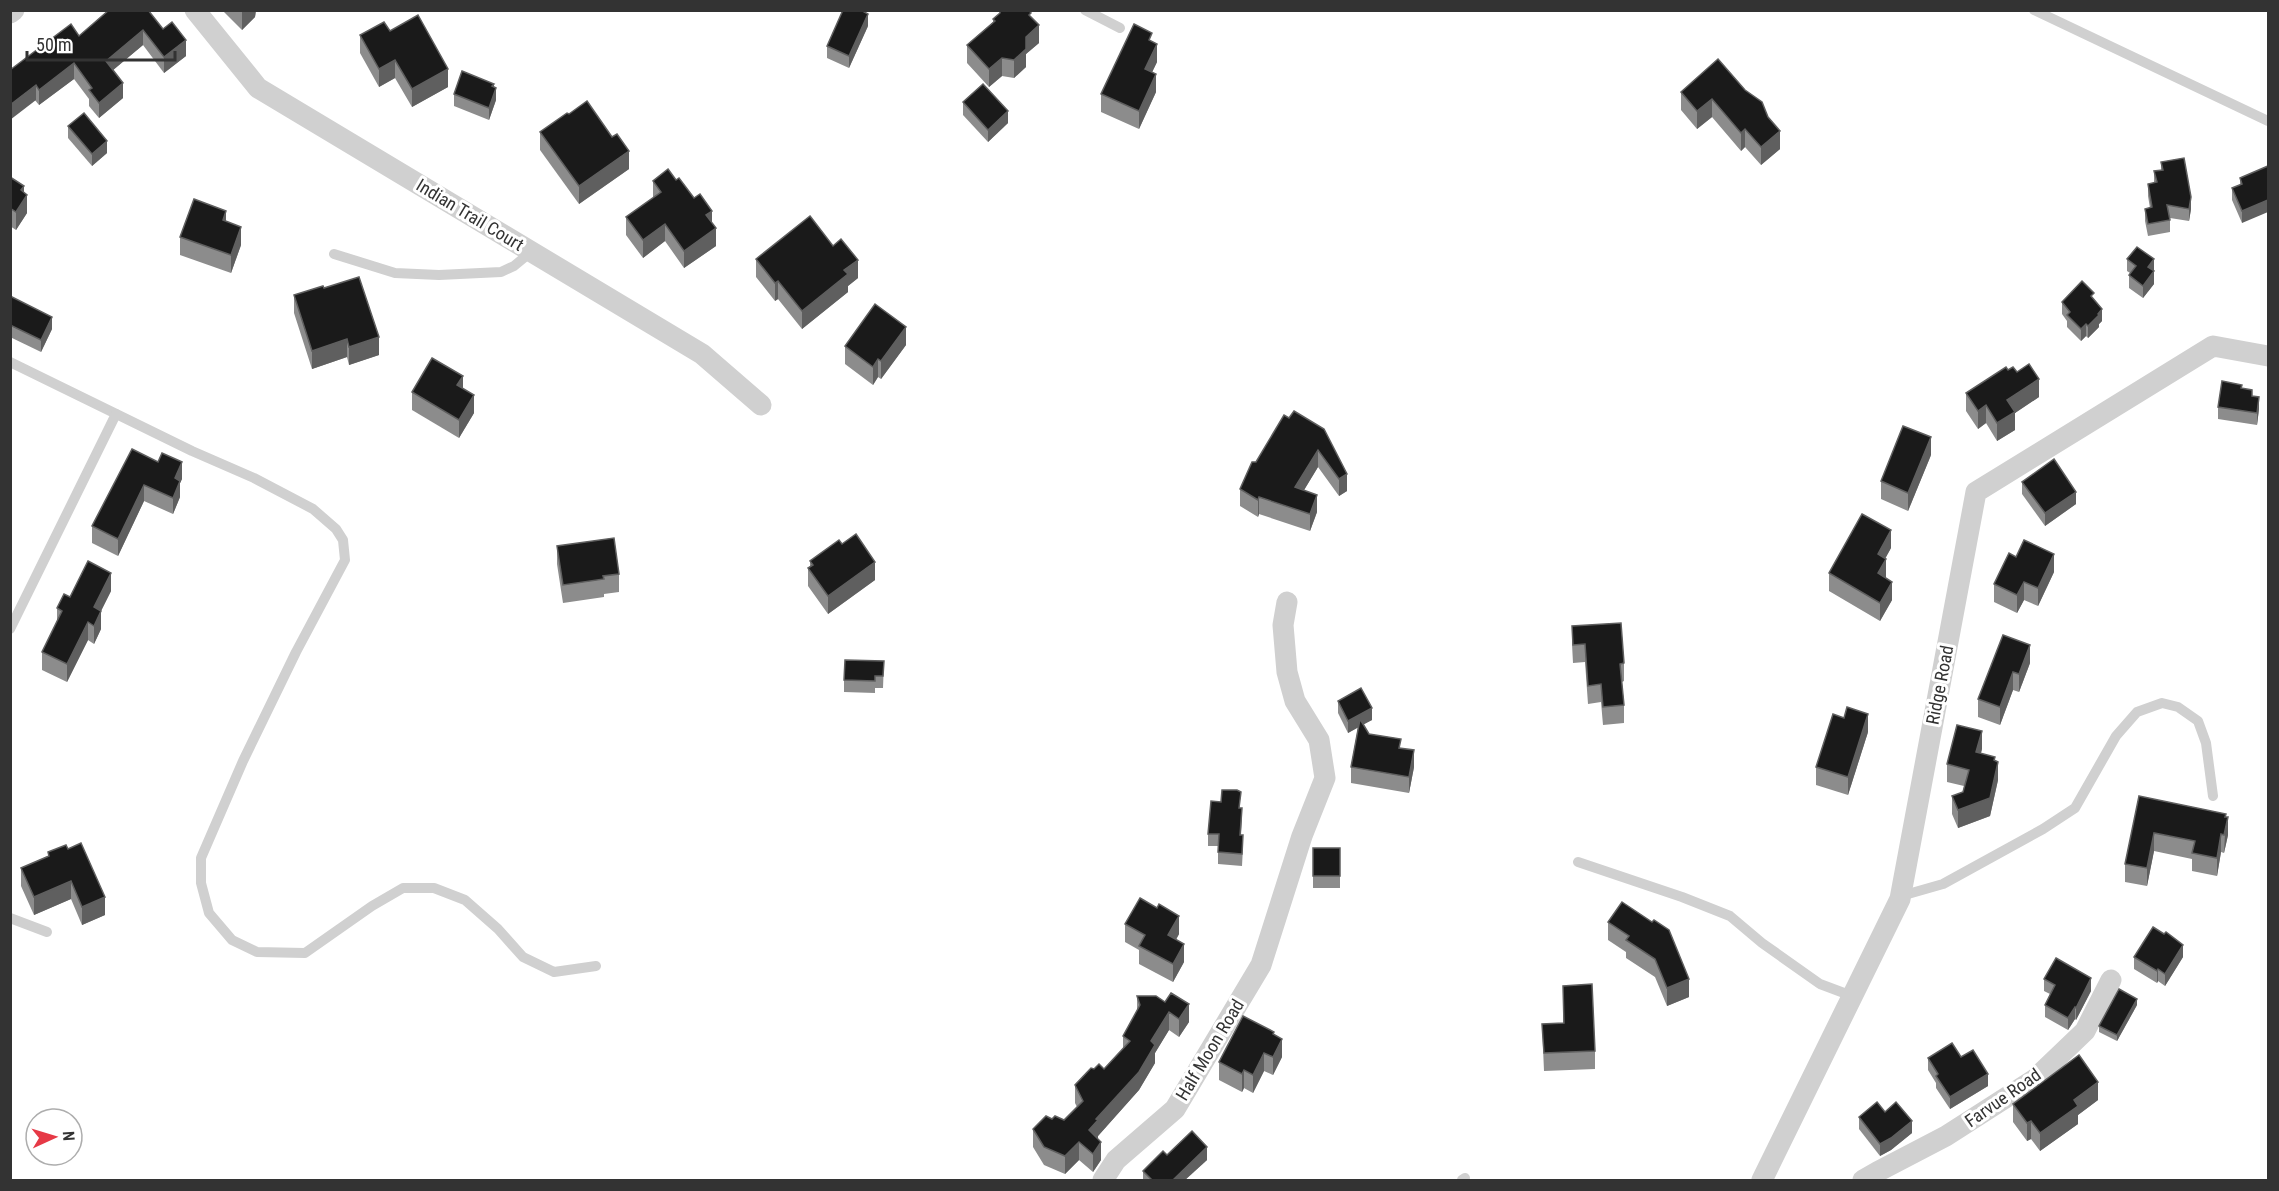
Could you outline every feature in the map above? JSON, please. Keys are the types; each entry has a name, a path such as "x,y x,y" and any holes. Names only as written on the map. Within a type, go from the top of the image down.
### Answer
{"street":[{"path":"10,13 14,10"},
{"name":"Indian Trail Court","path":"195,10 258,88 702,354 761,405"},
{"name":"Ridge Road","path":"1762,1180 1901,896 1976,492 2213,346 2268,356"},
{"name":"Half Moon Road","path":"1103,1180 1116,1160 1175,1109 1260,965 1302,836 1325,778 1319,740 1295,701 1287,672 1283,625 1287,602"},
{"name":"Farvue Road","path":"1863,1180 1946,1136 2035,1079 2085,1031 2110,980"}],"lane":[{"path":"1084,10 1120,28"},
{"path":"2034,10 2268,121"},
{"path":"334,254 395,273 438,276 501,272 514,266 531,252"},
{"path":"10,362 192,451 254,478 313,509 336,529 344,540 345,560 296,652 243,761 201,858 201,883 209,914 232,940 257,951 305,953 372,906 403,888 434,888 465,900 498,929 523,957 554,972 596,966"},
{"path":"10,629 116,414"},
{"path":"1901,896 1943,884 2043,829 2075,808 2116,736 2137,712 2162,703 2178,707 2198,721 2206,743 2212,796"},
{"path":"1578,862 1682,897 1730,916 1762,943 1820,984 1852,996"},
{"path":"10,918 47,932"}],"building":[{"path":"109,10 148,10 163,29 172,22 186,40 164,57 143,30 106,61 123,83 99,103 89,90 92,88 74,63 39,90 36,85 10,105 10,70 71,24 79,36"},
{"path":"843,10 861,10 868,14 849,56 827,46"},
{"path":"1000,10 1029,10 1031,13 1029,15 1039,25 1026,37 1026,49 1014,60 1002,58 989,69 967,45 995,21 993,19 1000,13"},
{"path":"418,15 448,69 412,89 395,60 379,69 360,35 384,22 390,31"},
{"path":"1134,24 1152,33 1149,40 1157,44 1145,69 1156,74 1139,111 1101,94"},
{"path":"1718,59 1745,90 1762,102 1768,117 1780,131 1761,147 1745,129 1741,133 1712,99 1697,111 1681,92"},
{"path":"462,71 494,84 492,86 496,88 489,108 454,94"},
{"path":"983,84 1008,111 988,130 963,102"},
{"path":"587,101 612,137 617,134 629,151 579,186 540,132"},
{"path":"84,113 107,141 92,154 68,126"},
{"path":"2184,158 2191,197 2189,209 2167,205 2170,220 2148,224 2145,209 2152,207 2148,184 2157,182 2154,171 2163,170 2161,162"},
{"path":"2268,166 2268,200 2242,211 2232,188 2242,184 2240,178"},
{"path":"668,169 676,180 679,178 694,198 700,194 712,211 706,215 716,228 684,251 665,224 643,240 626,217 661,192 653,181"},
{"path":"10,177 24,186 21,190 27,195 16,212 10,208"},
{"path":"194,199 226,211 223,220 241,227 231,255 180,237"},
{"path":"810,216 833,246 841,239 858,260 844,270 848,274 802,311 778,281 775,283 756,259"},
{"path":"2137,247 2154,259 2148,267 2154,271 2143,286 2129,275 2136,266 2127,259"},
{"path":"359,277 379,337 349,347 347,339 312,351 294,295"},
{"path":"2082,281 2094,293 2091,296 2102,309 2088,326 2086,324 2081,329 2067,315 2070,312 2062,302"},
{"path":"10,296 52,317 41,340 10,325"},
{"path":"875,304 906,327 881,361 878,359 873,367 845,346"},
{"path":"432,358 463,376 457,385 474,395 459,420 412,392"},
{"path":"2029,364 2039,379 2007,400 2015,412 1997,423 1986,405 1978,411 1966,393 2006,367 2008,370 2013,367 2017,372"},
{"path":"2222,381 2242,385 2241,388 2252,390 2252,396 2259,397 2257,413 2218,407"},
{"path":"1294,411 1324,429 1347,474 1339,479 1318,450 1295,487 1317,495 1310,514 1259,497 1258,500 1240,489 1252,462 1256,462 1284,415 1289,418"},
{"path":"1903,426 1931,437 1908,493 1881,481"},
{"path":"132,449 158,462 162,453 182,462 175,478 180,481 173,498 144,485 118,539 92,526"},
{"path":"2054,459 2076,492 2045,513 2022,482"},
{"path":"1862,514 1891,530 1878,554 1886,559 1878,573 1892,582 1880,603 1829,573"},
{"path":"856,534 875,562 828,596 808,568 813,565 810,561 839,540 842,544"},
{"path":"614,538 619,574 603,576 604,579 563,585 557,546"},
{"path":"2024,540 2054,554 2038,588 2024,582 2017,595 1994,584 2009,553 2016,557"},
{"path":"88,561 111,573 94,607 101,611 94,626 88,622 67,664 42,652 62,611 57,608 64,594 70,597"},
{"path":"1621,623 1624,663 1620,664 1624,705 1603,707 1601,684 1588,686 1585,644 1573,645 1572,626"},
{"path":"2003,635 2030,645 2019,674 2013,672 2000,707 1978,699"},
{"path":"845,660 884,661 883,676 875,676 875,681 844,680"},
{"path":"1361,688 1372,708 1348,721 1338,701"},
{"path":"1847,707 1868,714 1848,777 1816,767 1833,714 1844,718"},
{"path":"1360,719 1369,734 1401,739 1399,748 1414,750 1409,777 1351,767"},
{"path":"1957,725 1982,731 1976,752 1995,757 1994,760 1998,762 1990,798 1958,810 1952,796 1963,792 1969,770 1947,764"},
{"path":"1222,790 1241,792 1239,808 1242,808 1240,835 1243,835 1242,854 1218,852 1219,834 1208,834 1211,801 1221,802"},
{"path":"2139,796 2226,814 2225,817 2228,817 2224,835 2221,834 2217,858 2192,853 2195,841 2154,833 2147,868 2125,864"},
{"path":"81,843 105,897 82,907 71,881 34,897 21,868 49,856 48,852 66,845 68,849"},
{"path":"1313,848 1340,848 1340,876 1313,876"},
{"path":"1140,898 1157,908 1159,904 1179,916 1168,935 1184,944 1173,964 1139,946 1145,935 1125,924"},
{"path":"1622,902 1652,922 1654,920 1669,930 1689,979 1667,988 1655,959 1626,940 1629,936 1608,922"},
{"path":"2153,927 2164,934 2166,932 2183,945 2165,974 2134,957"},
{"path":"2056,958 2091,978 2076,1008 2068,1018 2045,1005 2055,985 2044,979"},
{"path":"1592,984 1595,1051 1544,1053 1542,1024 1564,1023 1563,986"},
{"path":"2119,989 2137,999 2117,1035 2099,1026"},
{"path":"1171,993 1189,1004 1179,1019 1169,1012 1151,1041 1155,1045 1139,1072 1096,1119 1098,1120 1089,1130 1101,1142 1093,1154 1079,1142 1065,1156 1044,1147 1033,1129 1046,1116 1052,1119 1055,1116 1064,1120 1083,1101 1075,1085 1091,1068 1094,1069 1099,1064 1104,1069 1130,1041 1123,1036 1140,1005 1137,996 1156,996 1165,1002"},
{"path":"1243,1016 1274,1032 1273,1034 1282,1039 1273,1057 1264,1053 1253,1075 1244,1070 1242,1074 1219,1062"},
{"path":"1952,1043 1961,1057 1973,1050 1988,1074 1950,1097 1936,1076 1938,1074 1928,1058"},
{"path":"2079,1055 2098,1082 2074,1100 2078,1106 2040,1133 2031,1121 2027,1123 2013,1104"},
{"path":"1877,1102 1885,1112 1896,1102 1912,1121 1880,1144 1859,1117"},
{"path":"1192,1131 1207,1147 1173,1180 1152,1180 1143,1171 1163,1151 1167,1155"}]}
